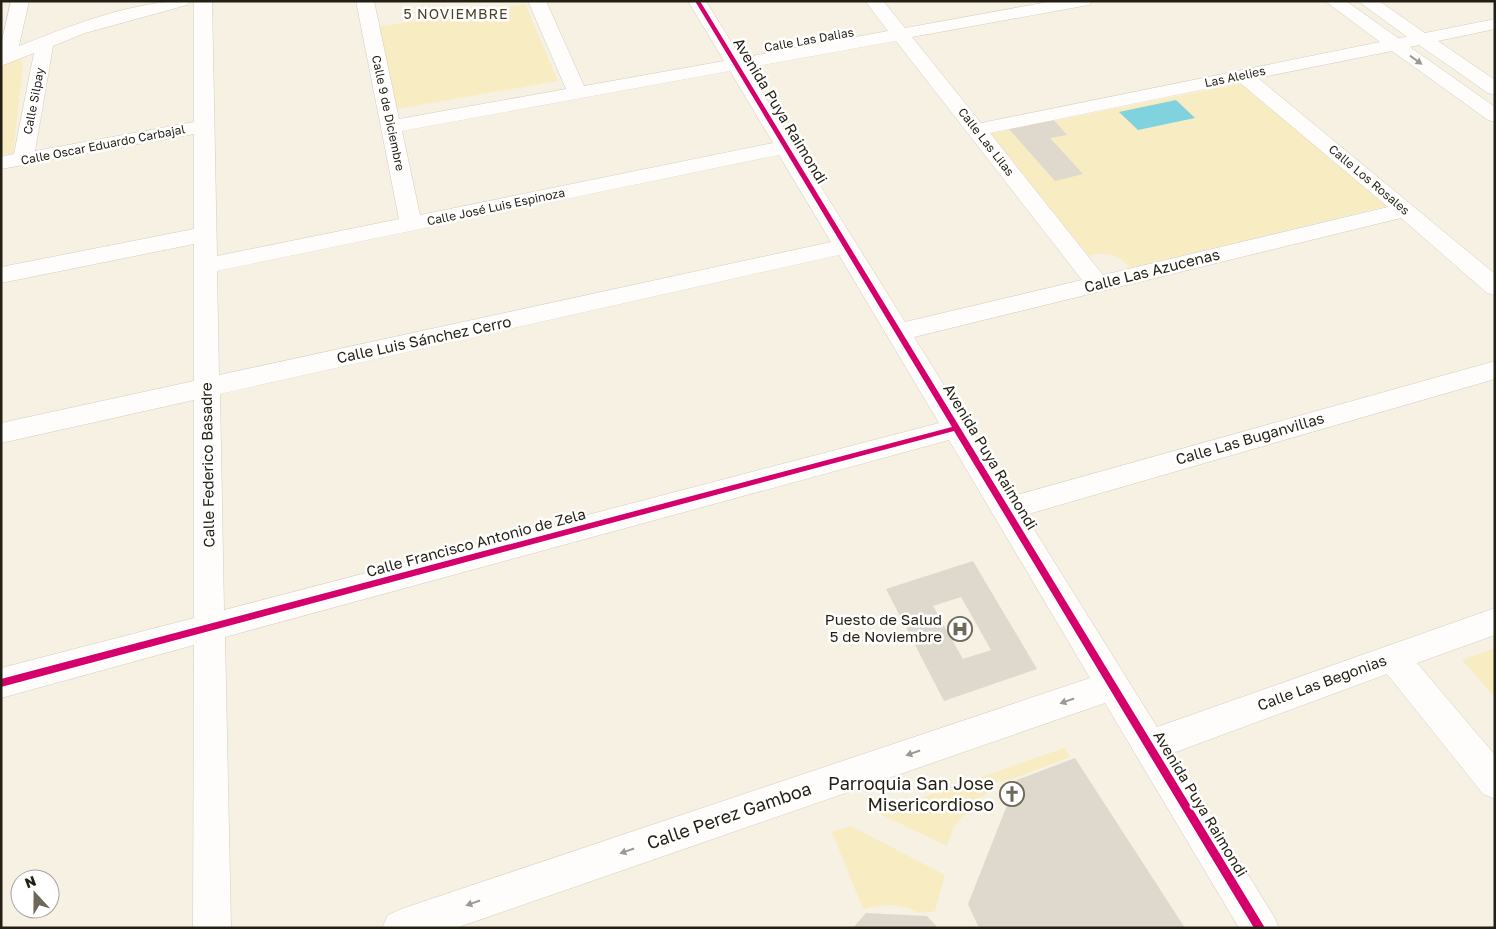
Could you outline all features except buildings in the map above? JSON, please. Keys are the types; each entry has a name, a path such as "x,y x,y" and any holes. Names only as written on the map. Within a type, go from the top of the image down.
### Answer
{"street":[{"path":"3,59 11,44 20,1"},
{"path":"3,59 79,29 181,1"},
{"name":"Calle Federico Basadre","path":"203,1 212,928"},
{"name":"Calle 9 de Diciembre","path":"365,1 411,224"},
{"path":"537,1 577,93"},
{"name":"Avenida Puya Raimondi","path":"697,1 1260,928"},
{"name":"Calle Las Lilas","path":"874,1 1098,284"},
{"name":"Calle Las Dalias","path":"390,127 1083,1"},
{"path":"1334,1 1495,116"},
{"path":"1367,1 1495,90"},
{"name":"Las Alelies","path":"976,130 1495,24"},
{"name":"Calle Silpay","path":"23,160 44,49 43,43"},
{"name":"Calle Los Rosales","path":"1242,76 1495,287"},
{"name":"Calle Oscar Eduardo Carbajal","path":"1,164 204,126"},
{"name":"Calle José Luis Espinoza","path":"206,266 786,147"},
{"name":"Calle Las Azucenas","path":"898,332 1405,210"},
{"path":"1,275 206,234"},
{"name":"Calle Luis Sánchez Cerro","path":"1,433 846,246"},
{"name":"Calle Las Buganvillas","path":"1006,509 1495,370"},
{"name":"Calle Francisco Antonio de Zela","path":"1,683 957,428"},
{"name":"Calle Las Begonias","path":"1148,746 1495,621"},
{"path":"1393,658 1495,782"},
{"name":"Calle Perez Gamboa","path":"401,928 1113,685"}],"shaded area":[{"path":"525,4 558,81 396,109 377,27"},
{"path":"20,58 23,65 13,153 1,155 1,67"},
{"path":"1242,83 1387,206 1130,268 1112,255 1089,256 987,134"},
{"path":"1495,648 1495,698 1462,660"},
{"path":"1064,748 1070,757 1012,779 997,782 954,826 947,846 878,813"},
{"path":"851,826 945,875 935,911 919,912 891,905 863,909 832,832"}],"water":[{"path":"1176,100 1195,118 1138,130 1119,112"}],"cycle path":[{"path":"697,1 1260,928"},
{"path":"1,683 957,428"}],"place":[{"name":"Puesto de Salud 5 de Noviembre","path":"960,629"},
{"name":"Parroquia San Jose Misericordioso","path":"1012,794"}],"district":[{"name":"5 NOVIEMBRE","path":"456,14"}]}
